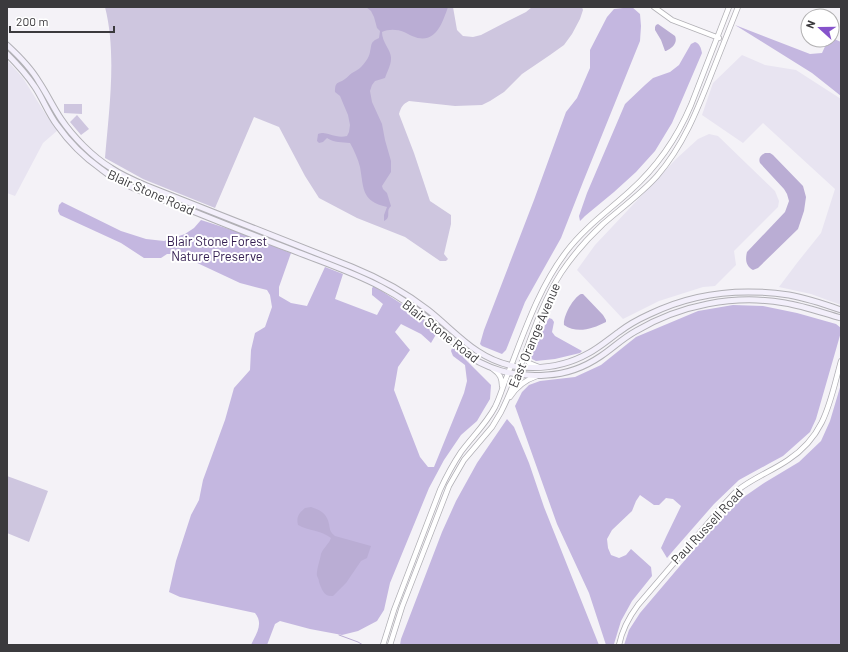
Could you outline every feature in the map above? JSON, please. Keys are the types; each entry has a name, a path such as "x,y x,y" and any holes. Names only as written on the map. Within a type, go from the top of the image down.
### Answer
{"main road":[{"name":"Blair Stone Road","path":"7,45 39,81 62,120 71,132 89,151 110,168 128,178 376,277 403,292 428,310 476,351 494,360 520,367 560,365 584,356 620,331 650,314 687,300 712,294 731,292 767,292 790,295 841,310"},
{"name":"Blair Stone Road","path":"7,54 35,88 56,124 78,150 108,174 157,197 357,275 400,298 414,308 439,328 465,353 479,362 508,373 538,376 563,373 598,358 618,342 656,320 690,308 715,303 752,300 778,302 796,305 841,318"},
{"path":"15,62 20,58"},
{"path":"56,124 62,120"},
{"path":"669,306 672,314"}],"street":[{"path":"654,7 672,20 725,40"},
{"name":"East Orange Avenue","path":"383,645 394,610 437,496 445,479 462,452 495,407 538,300 549,278 563,257 591,224 637,185 660,160 675,138 691,105 729,7"},
{"name":"East Orange Avenue","path":"390,645 398,618 449,486 472,450 492,428 504,406 550,292 568,262 580,248 593,234 658,175 685,136 700,104 738,7"},
{"path":"637,185 643,190"},
{"path":"527,350 526,358 529,363 542,367"},
{"name":"Paul Russell Road","path":"619,645 630,615 727,501 738,490 798,453 812,438 820,427 827,412 841,361"},
{"path":"488,366 501,376 502,389"},
{"path":"504,406 520,384 538,376"},
{"path":"408,573 414,576"}],"shaded area":[{"path":"105,7 453,7 457,30 463,36 473,37 481,35 526,12 532,7 582,7 583,10 572,34 564,45 522,74 504,92 490,101 482,105 455,106 409,101 401,108 399,114 430,201 451,215 451,224 444,254 448,259 446,261 440,261 405,237 357,218 319,198 305,176 279,127 254,117 215,208 143,179 105,158 110,102 111,44"},
{"path":"366,7 448,7 440,26 432,36 420,38 396,30 387,30 382,32 382,36 391,56 390,64 385,78 375,81 370,91 372,102 382,124 391,161 391,172 382,186 387,193 391,206 388,210 388,218 384,221 384,215 387,207 372,201 365,193 359,164 350,143 335,142 327,138 323,142 319,143 317,141 318,134 320,133 343,137 347,136 349,132 350,125 348,115 340,96 335,92 335,88 338,83 343,81 363,65 369,56 372,44 379,38 380,31 377,28 371,11"},
{"path":"658,24 675,36 676,39 674,45 666,51 655,30 656,25"},
{"path":"742,55 765,65 796,70 841,99 841,305 811,294 779,287 821,233 835,189 763,123 743,143 702,115 713,83"},
{"path":"7,60 23,78 48,118 58,130 43,143 15,196 7,193"},
{"path":"64,104 82,104 82,114 64,113"},
{"path":"77,115 89,129 81,135 70,122"},
{"path":"709,134 718,136 775,191 779,201 778,207 734,251 736,265 715,286 703,287 659,301 623,319 577,270 595,245 676,159 698,139"},
{"path":"765,153 770,153 773,155 803,186 806,197 804,211 798,229 758,268 753,270 749,267 747,262 747,252 785,212 789,201 784,189 760,163 760,157"},
{"path":"583,294 603,315 606,322 585,330 569,328 564,325 565,317 569,308 575,299"},
{"path":"7,476 48,491 29,542 7,533"},
{"path":"311,507 321,511 325,515 330,531 335,536 371,546 367,558 361,561 346,583 333,596 325,594 317,576 321,554 331,538 323,533 298,525 297,520 300,513 305,508"}],"green space":[{"path":"632,7 640,14 640,41 561,238 525,302 506,350 502,354 482,346 480,344 484,330 566,112 577,98 590,68 590,50 607,17 614,9"},
{"path":"735,25 810,54 822,53 824,48 840,48 841,42 841,96 812,73"},
{"path":"695,42 700,46 702,53 672,123 655,151 636,172 580,221 579,216 587,193 625,104 653,78 670,72 679,65 691,44"},
{"name":"Blair Stone Forest Nature Preserve","path":"62,202 121,231 146,239 164,241 185,234 194,228 201,220 235,231 291,253 279,287 279,296 291,303 307,306 325,267 343,274 335,299 377,315 383,304 372,295 372,288 374,286 411,310 438,331 431,343 421,334 401,324 395,332 410,350 398,367 394,390 420,457 428,467 434,467 464,393 467,381 465,365 453,356 451,351 452,348 454,348 491,385 490,399 477,421 461,435 444,460 429,488 390,583 384,610 377,621 358,631 342,635 280,621 275,624 267,645 251,645 259,625 258,617 255,613 180,597 169,592 176,561 191,515 199,500 203,480 225,420 234,388 250,370 251,350 255,333 265,327 272,307 270,295 267,290 240,283 178,254 167,254 161,258 144,258 121,243 60,215 58,211 59,205"},
{"path":"733,305 763,306 797,313 836,324 841,328 816,419 810,432 783,456 739,480 714,504 667,558 661,548 681,506 673,499 666,498 659,505 654,505 640,495 632,511 612,530 607,539 608,548 611,555 619,558 626,555 631,549 651,567 652,576 632,601 621,621 614,644 606,645 589,593 557,524 515,406 522,392 529,385 540,381 575,377 601,365 636,337 698,311"},
{"path":"549,318 554,322 552,332 555,336 582,351 580,353 555,359 536,361 530,358 530,353"},
{"path":"841,384 841,645 624,645 629,630 640,613 713,527 738,501 799,462 821,441 830,421"},
{"path":"507,419 514,427 529,463 544,507 599,645 400,645 442,532 456,501 477,463"}],"waterway":[{"path":"339,635 363,645"}]}
